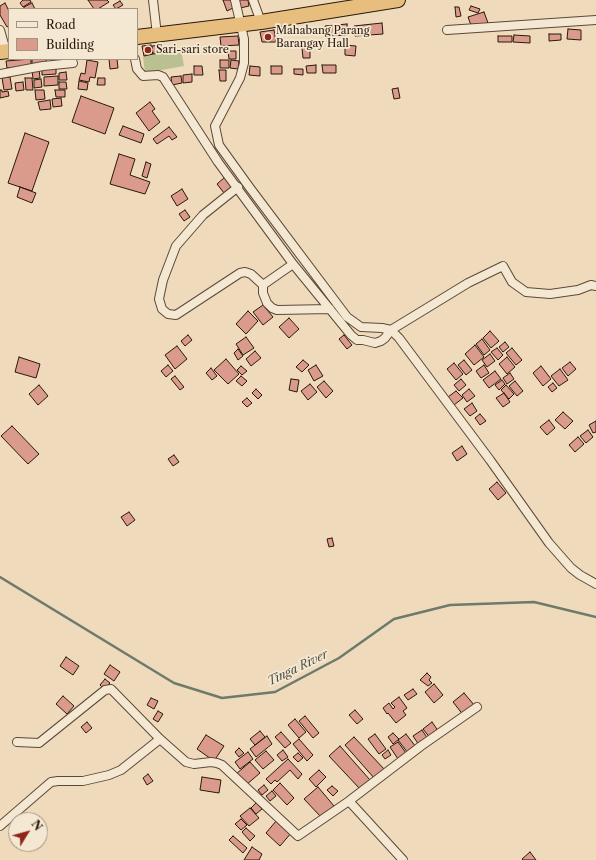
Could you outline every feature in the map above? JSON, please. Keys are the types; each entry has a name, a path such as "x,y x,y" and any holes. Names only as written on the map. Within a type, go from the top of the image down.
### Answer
{"highway":[{"path":"138,37 261,22 398,0"}],"street":[{"path":"152,0 157,35"},
{"path":"235,0 244,39 244,63 240,78 215,126 219,145 347,317 360,327 391,330 399,338 490,460 549,543 571,568 596,584"},
{"path":"253,0 261,22"},
{"path":"447,30 596,20"},
{"path":"0,30 5,51"},
{"path":"135,60 137,69 142,76 158,75 163,77 218,162 238,187 293,264 357,340 375,343 385,338 391,330 468,283 503,266 512,282 526,292 550,294 578,290 591,285 596,286"},
{"path":"0,74 43,66 73,63"},
{"path":"238,187 203,215 176,246 163,280 159,299 162,310 168,314 176,315 240,273 245,272 250,274 263,285 263,293 267,302 272,308 277,310 330,309"},
{"path":"263,285 293,264"},
{"path":"17,742 39,743 104,690 111,689 160,739 188,763 194,764 211,762 222,765 298,836 349,801 477,707"},
{"path":"0,826 51,782 84,781 109,775 121,770 160,739"},
{"path":"349,801 403,860"}],"green space":[{"path":"181,50 184,66 145,73 143,56"}],"building":[{"path":"23,0 30,0 31,2 23,7 20,3"},
{"path":"88,0 107,0 109,2 100,8 93,8"},
{"path":"223,0 232,0 235,7 227,11"},
{"path":"238,0 248,0 249,6 240,8"},
{"path":"120,1 123,5 115,8 113,5"},
{"path":"5,3 8,9 7,27 0,15 0,6"},
{"path":"32,3 34,8 24,8"},
{"path":"471,6 480,9 478,13 469,10"},
{"path":"455,7 459,7 461,16 456,17"},
{"path":"484,12 488,23 472,28 468,17"},
{"path":"382,23 383,34 355,36 354,26"},
{"path":"347,24 348,35 326,36 325,26"},
{"path":"568,29 581,30 581,40 567,39"},
{"name":"Mahabang Parang Barangay Hall","path":"274,30 276,42 262,42 260,32"},
{"path":"549,34 561,34 561,40 549,41"},
{"path":"514,35 530,36 530,43 513,42"},
{"path":"238,36 239,45 221,46 220,37"},
{"path":"498,36 512,36 512,42 498,42"},
{"name":"Sari-sari store","path":"151,45 153,54 144,56 142,46"},
{"path":"162,45 163,53 153,54 152,46"},
{"path":"345,45 356,46 355,56 345,55"},
{"path":"302,48 310,48 310,58 303,58"},
{"path":"228,51 236,51 236,59 229,59"},
{"path":"31,60 31,66 7,68 6,61"},
{"path":"32,60 46,60 47,65 32,66"},
{"path":"87,60 98,62 95,78 90,77 89,82 79,80 81,73 85,74"},
{"path":"109,60 117,60 118,68 110,69"},
{"path":"220,60 229,60 229,68 220,68"},
{"path":"231,60 239,61 238,69 230,68"},
{"path":"316,65 316,73 307,73 306,66"},
{"path":"322,65 336,65 336,73 323,73"},
{"path":"194,66 202,66 203,75 194,75"},
{"path":"250,66 260,67 260,76 249,75"},
{"path":"271,66 282,66 282,74 271,74"},
{"path":"42,67 56,67 56,74 42,75"},
{"path":"39,69 40,78 33,79 32,70"},
{"path":"294,69 303,69 303,75 294,74"},
{"path":"219,70 226,70 226,81 220,81"},
{"path":"66,72 67,80 59,80 59,73"},
{"path":"192,74 192,82 183,83 183,75"},
{"path":"58,76 58,85 44,86 44,77"},
{"path":"181,76 182,83 172,85 171,77"},
{"path":"10,77 12,89 4,90 2,78"},
{"path":"25,78 32,78 33,90 26,90"},
{"path":"98,78 105,78 105,85 97,85"},
{"path":"41,79 42,87 34,88 34,80"},
{"path":"79,81 88,83 87,90 78,89"},
{"path":"23,82 24,90 16,91 15,83"},
{"path":"59,82 66,82 67,89 59,89"},
{"path":"398,88 400,98 394,99 392,89"},
{"path":"0,90 2,90 2,92 8,91 9,96 0,98"},
{"path":"35,90 44,90 45,99 36,100"},
{"path":"55,90 65,90 65,97 56,97"},
{"path":"81,96 114,108 105,134 72,122"},
{"path":"61,98 62,106 53,107 52,99"},
{"path":"50,100 51,109 40,110 38,102"},
{"path":"150,102 155,109 152,111 160,122 149,131 136,113"},
{"path":"123,126 144,134 141,143 119,135"},
{"path":"169,127 177,137 172,140 169,136 157,144 153,139"},
{"path":"25,133 49,142 32,191 8,183"},
{"path":"119,154 135,159 130,175 150,182 145,194 110,184"},
{"path":"146,162 151,164 147,178 142,176"},
{"path":"225,177 233,186 224,193 217,184"},
{"path":"20,187 36,193 32,203 17,197"},
{"path":"182,189 188,199 177,206 171,196"},
{"path":"185,210 190,217 184,221 179,214"},
{"path":"263,305 273,317 263,325 253,312"},
{"path":"248,311 258,321 246,334 236,324"},
{"path":"289,318 299,329 289,338 279,327"},
{"path":"490,331 499,341 491,348 483,338"},
{"path":"188,335 192,340 185,346 181,341"},
{"path":"344,335 352,345 347,349 339,339"},
{"path":"246,337 254,348 243,355 236,344"},
{"path":"482,339 490,350 484,355 476,344"},
{"path":"505,342 509,347 503,352 499,347"},
{"path":"475,345 484,357 474,365 465,354"},
{"path":"177,346 187,359 175,369 165,355"},
{"path":"497,348 503,355 498,360 491,352"},
{"path":"512,348 522,360 516,365 506,353"},
{"path":"238,349 243,356 238,360 234,353"},
{"path":"255,351 261,358 251,366 246,359"},
{"path":"490,354 495,361 487,367 482,360"},
{"path":"19,357 40,364 36,378 15,372"},
{"path":"507,357 515,367 507,374 499,364"},
{"path":"226,359 239,374 228,384 214,370"},
{"path":"303,360 309,365 302,372 296,367"},
{"path":"464,360 472,370 466,375 458,365"},
{"path":"570,362 576,369 568,376 562,368"},
{"path":"454,363 463,374 456,380 447,369"},
{"path":"168,365 173,371 166,377 161,371"},
{"path":"316,365 323,376 314,381 308,370"},
{"path":"484,365 489,373 481,378 476,371"},
{"path":"241,366 247,371 242,375 237,370"},
{"path":"541,366 551,379 543,386 533,373"},
{"path":"211,368 217,376 212,380 206,373"},
{"path":"560,369 568,380 559,386 551,376"},
{"path":"495,371 501,379 489,388 483,380"},
{"path":"510,373 514,379 507,384 503,378"},
{"path":"175,376 184,387 180,390 171,379"},
{"path":"241,376 247,381 242,386 236,381"},
{"path":"291,379 299,380 297,392 289,390"},
{"path":"461,379 466,385 459,391 454,385"},
{"path":"502,380 505,384 499,390 495,385"},
{"path":"324,381 333,391 326,398 317,387"},
{"path":"515,381 523,391 517,396 509,386"},
{"path":"553,383 557,388 552,392 548,387"},
{"path":"310,384 317,392 308,400 301,391"},
{"path":"39,385 48,396 38,405 29,394"},
{"path":"506,385 514,394 509,399 501,390"},
{"path":"256,389 262,395 258,399 252,393"},
{"path":"469,389 475,396 467,402 462,395"},
{"path":"456,391 463,398 454,405 448,397"},
{"path":"504,393 510,402 503,407 496,398"},
{"path":"247,398 252,403 247,407 242,402"},
{"path":"472,403 477,411 470,416 464,409"},
{"path":"563,412 573,421 565,429 555,420"},
{"path":"480,414 486,421 480,425 475,418"},
{"path":"549,420 555,428 547,435 540,427"},
{"path":"596,421 596,432 593,433 589,425"},
{"path":"12,426 39,454 28,464 1,436"},
{"path":"588,430 593,437 586,443 580,436"},
{"path":"578,437 584,444 575,452 569,445"},
{"path":"462,446 467,454 457,461 452,453"},
{"path":"174,455 179,462 173,466 168,459"},
{"path":"497,482 506,493 498,500 489,489"},
{"path":"129,512 135,520 127,526 121,517"},
{"path":"332,538 334,546 329,547 327,539"},
{"path":"66,657 79,666 73,675 60,666"},
{"path":"110,665 120,672 114,681 104,674"},
{"path":"427,673 431,677 429,680 432,683 428,686 420,680"},
{"path":"105,679 110,683 104,689 100,685"},
{"path":"434,684 443,695 434,703 425,692"},
{"path":"413,689 417,694 408,700 404,695"},
{"path":"464,693 475,706 464,716 453,702"},
{"path":"63,696 74,706 67,714 56,704"},
{"path":"399,697 407,708 403,711 406,715 396,723 383,708 389,703 393,709 395,707 391,703"},
{"path":"151,698 158,701 154,709 147,705"},
{"path":"355,710 363,719 357,724 349,715"},
{"path":"158,711 163,714 158,722 153,719"},
{"path":"305,716 319,733 313,738 299,721"},
{"path":"295,719 306,732 299,738 288,725"},
{"path":"87,722 92,728 86,733 81,727"},
{"path":"432,722 439,732 431,739 423,729"},
{"path":"422,730 428,739 419,745 413,736"},
{"path":"260,731 265,737 255,745 250,739"},
{"path":"281,732 291,743 285,748 275,737"},
{"path":"393,733 399,739 393,744 388,737"},
{"path":"375,734 386,749 379,754 368,739"},
{"path":"406,734 416,747 408,753 398,740"},
{"path":"206,735 224,746 214,761 197,749"},
{"path":"267,736 272,744 256,757 250,749"},
{"path":"354,737 385,770 375,779 345,745"},
{"path":"299,739 313,755 307,761 293,744"},
{"path":"398,742 406,753 398,759 390,747"},
{"path":"340,746 370,780 360,789 329,756"},
{"path":"239,748 244,753 239,757 235,752"},
{"path":"283,750 288,757 282,761 277,755"},
{"path":"388,750 391,755 385,759 382,755"},
{"path":"266,751 274,760 263,769 255,760"},
{"path":"248,752 253,759 240,769 235,762"},
{"path":"298,753 303,758 298,762 293,757"},
{"path":"288,759 302,774 298,779 290,770 277,782 275,780 271,784 266,779"},
{"path":"250,762 260,773 246,785 236,774"},
{"path":"319,770 326,777 316,787 309,779"},
{"path":"148,774 153,781 147,785 143,778"},
{"path":"202,777 221,780 219,793 200,790"},
{"path":"280,783 294,798 287,805 273,790"},
{"path":"264,785 268,790 262,795 258,790"},
{"path":"332,786 338,791 333,796 327,790"},
{"path":"318,787 334,806 321,817 304,799"},
{"path":"272,791 276,796 270,801 266,796"},
{"path":"256,803 262,809 256,814 251,808"},
{"path":"250,808 259,818 249,826 240,816"},
{"path":"241,819 247,825 241,830 235,824"},
{"path":"277,820 292,832 280,846 266,833"},
{"path":"246,828 255,836 250,841 242,832"},
{"path":"233,836 247,848 243,853 229,840"},
{"path":"252,847 262,854 259,860 244,860"},
{"path":"530,852 536,860 522,859"}],"waterway":[{"name":"Tinga River","path":"0,577 174,683 222,698 275,692 339,658 394,619 450,605 534,602 596,617"}],"place":[{"name":"Mahabang Parang Barangay Hall","path":"268,37"},
{"name":"Sari-sari store","path":"148,50"}]}
